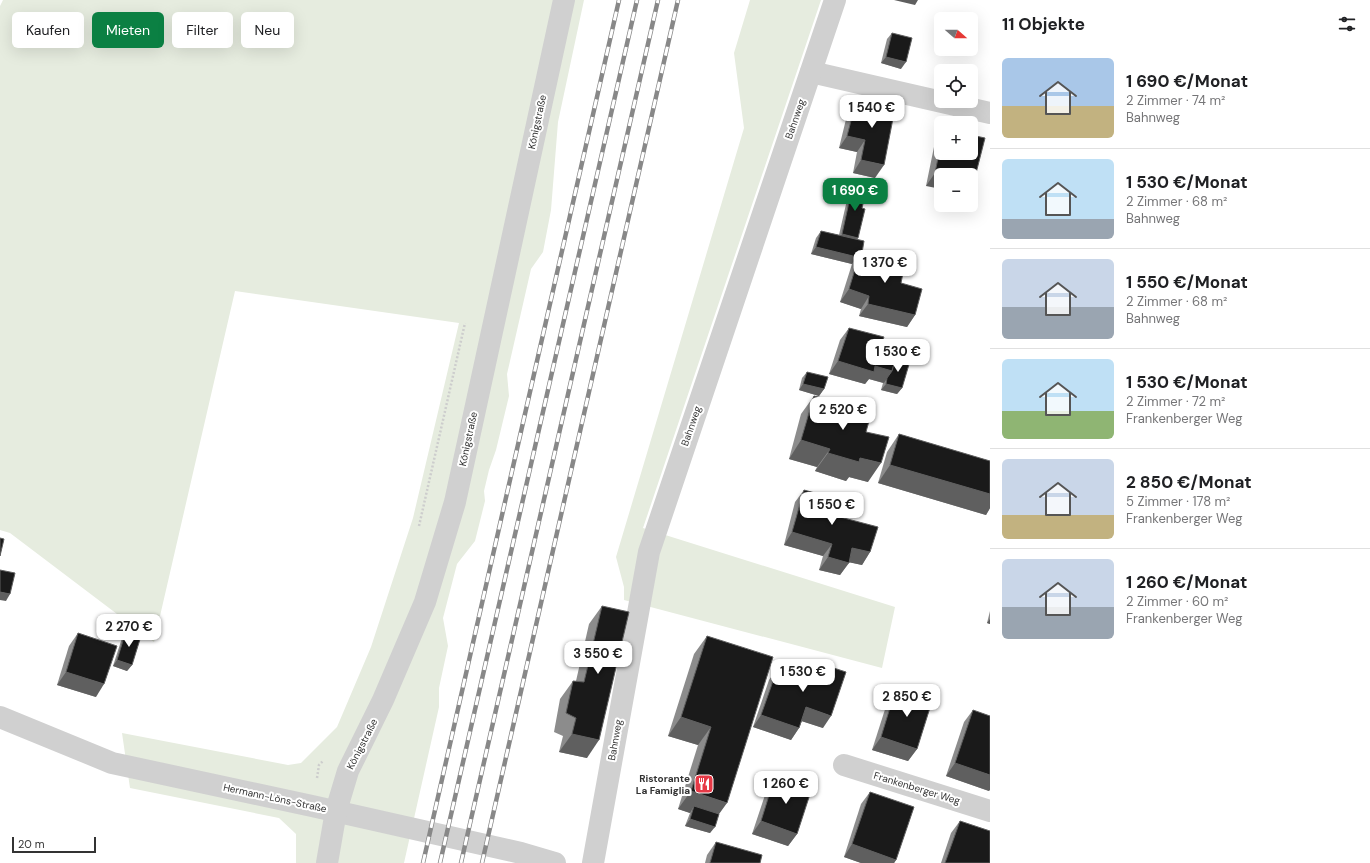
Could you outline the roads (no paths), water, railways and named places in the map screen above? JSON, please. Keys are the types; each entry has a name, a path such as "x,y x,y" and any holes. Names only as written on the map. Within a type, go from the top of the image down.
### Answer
{"street":[{"name":"Königstraße","path":"327,863 336,811 348,771 383,700 425,602 454,502 564,0"},
{"name":"Bahnweg","path":"593,863 649,552 835,0"},
{"path":"811,72 990,113"},
{"name":"Hermann-Löns-Straße","path":"0,717 112,763 336,811 521,853 555,863"},
{"name":"Frankenberger Weg","path":"844,765 990,811"}],"railway":[{"path":"423,863 619,0"},
{"path":"440,863 637,0"},
{"path":"461,863 658,0"},
{"path":"482,863 678,0"}],"place":[{"name":"Ristorante La Famiglia","path":"704,784"}]}
